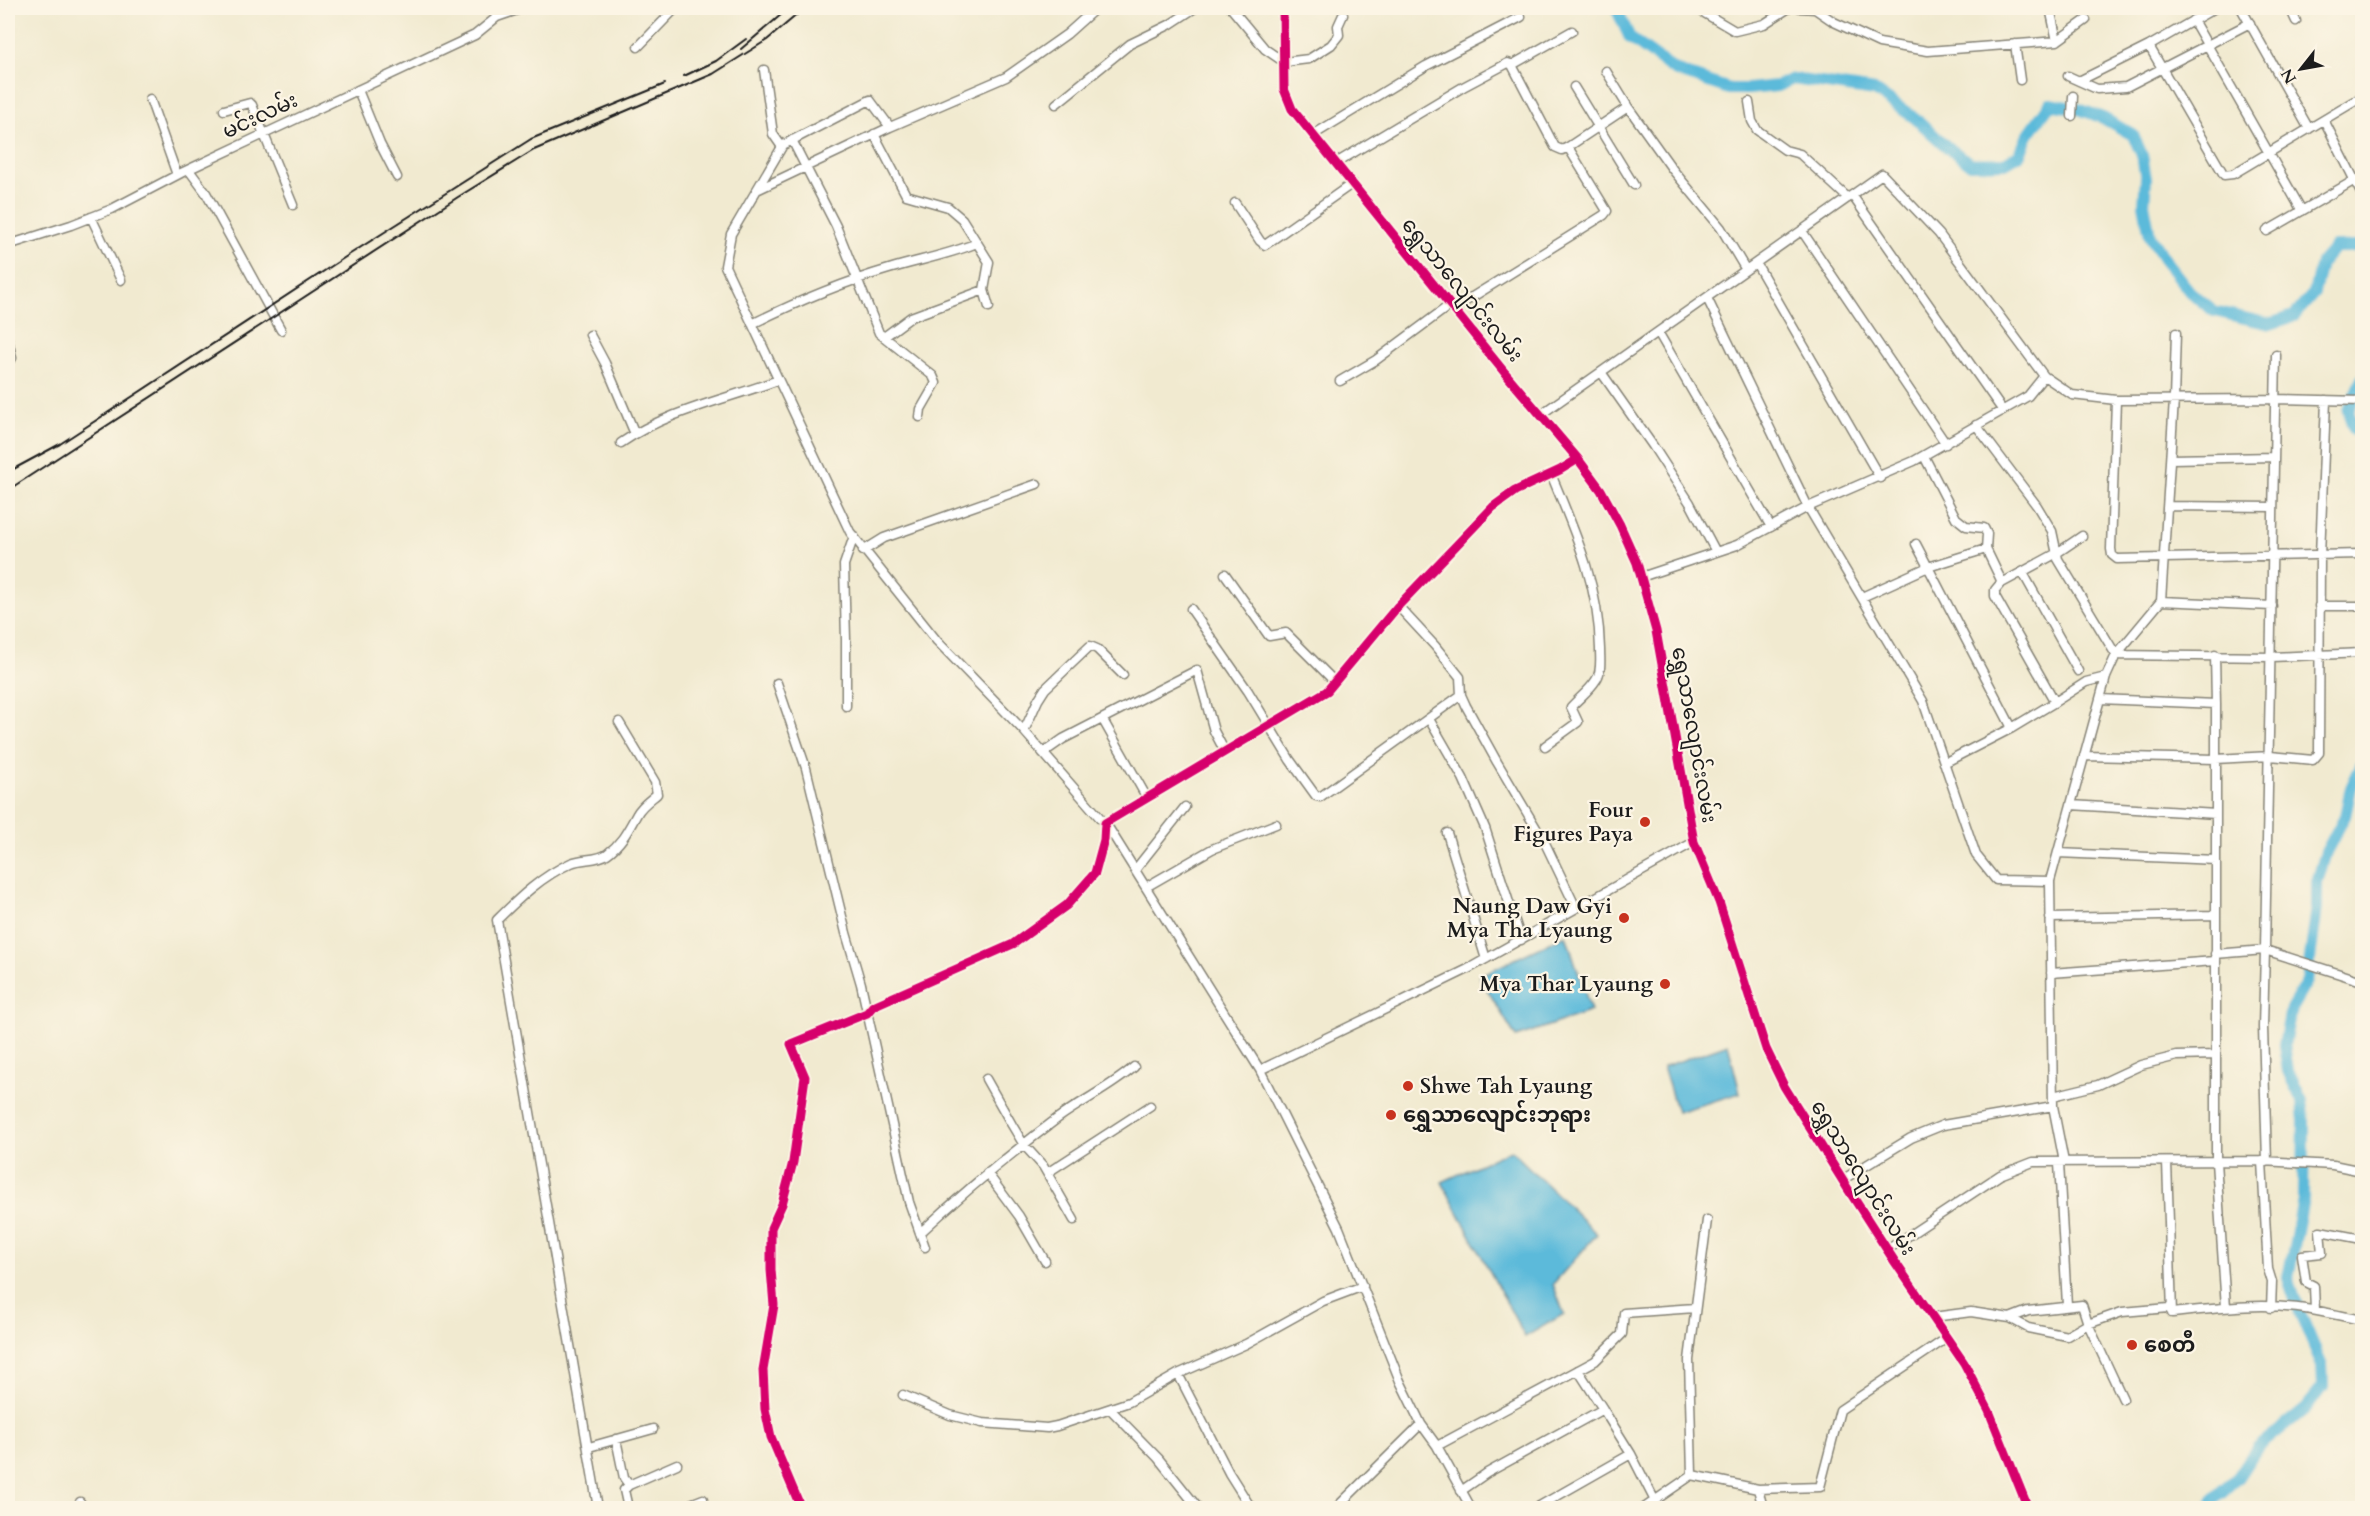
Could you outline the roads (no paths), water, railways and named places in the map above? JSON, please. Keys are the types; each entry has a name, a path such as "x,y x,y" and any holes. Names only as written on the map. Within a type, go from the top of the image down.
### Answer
{"street":[{"name":"မင်းလမ်း","path":"8,245 91,217 475,35 497,16 523,8"},
{"path":"638,48 676,8"},
{"path":"759,189 874,134 1006,77 1067,34 1096,8"},
{"path":"1056,104 1130,44 1169,25 1195,8"},
{"path":"1231,8 1265,49 1284,62 1309,59 1331,45 1339,35 1338,26 1343,15"},
{"name":"ရွှေသာလျောင်းလမ်း","path":"1283,8 1284,89 1292,109 1578,459 1601,490 1620,525 1641,577 1656,631 1694,842 1719,902 1766,1049 1784,1086 1842,1180 1964,1363 1989,1411 2028,1509"},
{"path":"1696,8 1735,31 1764,24 1789,8"},
{"path":"1800,8 1815,9 1834,22 1879,43 1928,51 2057,41 2086,20"},
{"path":"2050,8 2057,41"},
{"path":"2079,81 2149,46 2215,8"},
{"path":"2241,8 2309,129"},
{"path":"2290,8 2296,21"},
{"path":"1313,135 1426,66 1521,17"},
{"path":"2193,20 2302,211"},
{"path":"2068,76 2097,89 2126,87 2250,23"},
{"path":"1336,163 1463,87 1508,63 1512,65 1572,32"},
{"path":"2015,44 2020,80"},
{"path":"2149,46 2224,176 2233,174 2268,154 2362,97"},
{"path":"1512,65 1555,147 1562,150 1628,107"},
{"path":"764,70 773,134 782,147"},
{"path":"1606,71 1628,107 1673,170 1721,228 1746,270"},
{"path":"1574,87 1634,185"},
{"path":"358,90 380,144 397,177"},
{"path":"2072,116 2073,96"},
{"path":"150,99 177,175"},
{"path":"890,127 870,100 782,147 731,234 725,266 778,380 863,551 937,641 1024,731 1105,824 1260,1070 1340,1227 1400,1381 1421,1424 1437,1446 1471,1509"},
{"path":"1749,102 1752,121 1758,130 1785,150 1800,154 1850,197 2002,411"},
{"path":"225,110 250,103 293,205"},
{"path":"2324,120 2362,195"},
{"path":"874,134 906,195 929,204 948,207 962,219 989,262 984,290 989,307"},
{"path":"792,140 836,226 872,320 884,337 933,376 936,383 921,409 920,417"},
{"path":"1340,381 1376,360 1452,307 1604,215 1607,211 1568,147"},
{"path":"189,170 206,193 281,330"},
{"path":"1540,415 1882,174 1939,234 2044,376 2072,395 2116,400 2360,401"},
{"path":"2267,231 2355,180"},
{"path":"1235,202 1260,241 1265,245 1353,183"},
{"path":"91,217 121,280"},
{"path":"1802,231 1946,444"},
{"path":"752,324 792,304 857,279 951,254 977,243"},
{"path":"1756,263 1880,478"},
{"path":"884,337 911,318 984,290"},
{"path":"1707,298 1808,507 1923,701 1976,855 1996,880 2050,881"},
{"path":"1658,332 1771,527"},
{"path":"2067,1305 2062,1162 2053,1106 2050,881 2106,677 2116,655 2162,601 2176,333"},
{"path":"590,335 605,363 635,434"},
{"path":"8,340 12,358"},
{"path":"2271,1308 2272,1282 2268,1269 2264,1161 2263,1027 2272,657 2276,355"},
{"path":"1601,372 1690,503 1716,552"},
{"path":"1641,577 1737,545 1808,507 1880,478 1946,444 2028,396 2044,376"},
{"path":"621,443 635,434 705,402 740,394 778,380"},
{"path":"2116,400 2112,555 2117,559 2362,554"},
{"path":"2084,756 2216,759 2270,756 2313,760 2319,753 2320,556 2327,400"},
{"path":"1976,425 2037,506 2052,531 2058,559 2116,655"},
{"path":"1924,456 1956,518 1966,526 1984,528 1987,534 1986,549 2001,580 2000,584"},
{"path":"2171,459 2274,457"},
{"path":"1105,824 1327,691 1398,606 1493,507 1515,490 1578,459"},
{"path":"1545,746 1578,722 1571,707 1598,679 1600,662 1600,624 1596,596 1586,561 1551,474"},
{"path":"863,551 884,538 1037,484"},
{"path":"2168,506 2273,507"},
{"path":"846,706 843,565 854,536"},
{"path":"2055,702 1995,596 1995,590 2000,584 2023,573 2082,536"},
{"path":"1916,544 2012,728"},
{"path":"1862,597 1928,567 1986,549"},
{"path":"2023,573 2078,671"},
{"path":"1225,574 1269,636 1286,633 1335,682"},
{"path":"2162,601 2272,606"},
{"path":"1398,606 1436,646 1460,677 1461,695 1545,843 1576,908"},
{"path":"2319,606 2362,606"},
{"path":"1191,609 1316,796 1320,797 1461,695"},
{"path":"1024,731 1045,689 1090,646 1097,649 1123,675"},
{"path":"2116,655 2272,657 2362,653"},
{"path":"2216,655 2216,1162 2226,1307"},
{"path":"1043,753 1063,739 1197,670 1214,731 1225,752"},
{"path":"1944,763 2012,728 2086,682 2106,677"},
{"path":"777,683 806,768 846,933 861,984 909,1202 925,1247"},
{"path":"2100,699 2216,704"},
{"path":"1428,719 1463,778 1485,828 1521,940"},
{"path":"1103,720 1147,798"},
{"path":"598,1509 497,920 524,893 557,870 574,861 604,857 620,843 630,830 638,812 657,794 655,782 619,722"},
{"path":"2071,806 2216,814"},
{"path":"1135,870 1185,807"},
{"path":"801,1509 771,1437 765,1409 763,1370 774,1305 770,1262 771,1228 782,1204 793,1162 805,1077 792,1044 867,1013 873,1006 1013,944 1067,905 1095,873 1104,840 1105,824"},
{"path":"1146,887 1212,849 1276,824"},
{"path":"1447,833 1486,959"},
{"path":"1260,1070 1486,959 1694,842"},
{"path":"2058,853 2216,860"},
{"path":"2050,918 2216,915"},
{"path":"2051,973 2215,958 2265,950 2362,981"},
{"path":"2053,1096 2098,1085 2141,1065 2177,1056 2216,1055"},
{"path":"920,1233 987,1173 1059,1117 1134,1067"},
{"path":"986,1079 1024,1145 1047,1173 1074,1220"},
{"path":"1047,1173 1150,1106"},
{"path":"1842,1180 1911,1138 1943,1125 2053,1106"},
{"path":"1887,1250 2000,1175 2033,1162 2264,1161 2334,1165 2362,1171"},
{"path":"2168,1162 2172,1313"},
{"path":"987,1173 1019,1216 1046,1261"},
{"path":"1692,1475 1689,1360 1707,1220"},
{"path":"2313,1310 2314,1286 2306,1282 2302,1255 2322,1253 2320,1231 2362,1239"},
{"path":"903,1395 950,1415 982,1423 1047,1428 1129,1402 1178,1374 1238,1348 1323,1301 1363,1286"},
{"path":"1933,1317 1971,1312 1998,1318 2010,1318 2028,1311 2082,1305 2088,1324 2123,1399"},
{"path":"2172,1313 2226,1307 2286,1308 2313,1310 2362,1320"},
{"path":"1437,1446 1595,1360 1622,1334 1624,1313 1695,1308"},
{"path":"2010,1318 2028,1328 2067,1336 2088,1324 2122,1312 2169,1308 2172,1313"},
{"path":"1644,1509 1692,1475 1758,1490 1820,1487 1840,1410 1947,1338"},
{"path":"1578,1370 1631,1454 1655,1501"},
{"path":"1178,1374 1229,1473 1251,1509"},
{"path":"1110,1409 1158,1458 1198,1509"},
{"path":"1461,1491 1487,1473 1603,1409"},
{"path":"1336,1509 1421,1424"},
{"path":"589,1447 653,1429"},
{"path":"616,1439 624,1478 629,1485"},
{"path":"1536,1509 1631,1454"},
{"path":"628,1509 624,1490 629,1485 677,1464"},
{"path":"1758,1490 1763,1509"},
{"path":"680,1509 703,1499"}],"water":[{"path":"1566,935 1591,1011 1516,1037 1479,976"},
{"path":"1728,1044 1740,1093 1677,1112 1663,1067"},
{"path":"1511,1150 1597,1234 1553,1284 1564,1314 1525,1337 1442,1182"}],"waterway":[{"path":"1616,8 1630,38 1674,70 1729,89 1777,86 1793,79 1875,91 1915,118 1947,147 1971,164 2005,163 2020,154 2028,135 2050,104 2079,109 2103,118 2133,135 2142,155 2146,179 2144,204 2150,236 2167,263 2190,292 2214,311 2270,324 2294,316 2314,293 2321,263 2335,247 2362,247"},
{"path":"2362,379 2348,411 2354,429 2362,435"},
{"path":"2212,1508 2214,1499 2238,1477 2257,1448 2306,1408 2323,1387 2322,1365 2297,1306 2288,1278 2303,1199 2304,1121 2302,1101 2288,1071 2284,1045 2291,1009 2307,981 2317,907 2317,882 2326,852 2345,816 2351,788 2362,764"}],"railway":[{"path":"741,49 789,8"},
{"path":"8,490 534,150 713,74 767,40 805,8"},
{"path":"838,12 845,8"},
{"path":"684,76 716,61 746,39"},
{"path":"8,472 60,444 347,256 531,139 665,84"}],"place":[{"name":"Four Figures Paya","path":"1645,822"},
{"name":"Naung Daw Gyi Mya Tha Lyaung","path":"1624,918"},
{"name":"Mya Thar Lyaung","path":"1665,984"},
{"name":"Shwe Tah Lyaung","path":"1408,1086"},
{"name":"ရွှေသာလျောင်းဘုရား","path":"1391,1115"},
{"name":"စေတီ","path":"2132,1345"}]}
